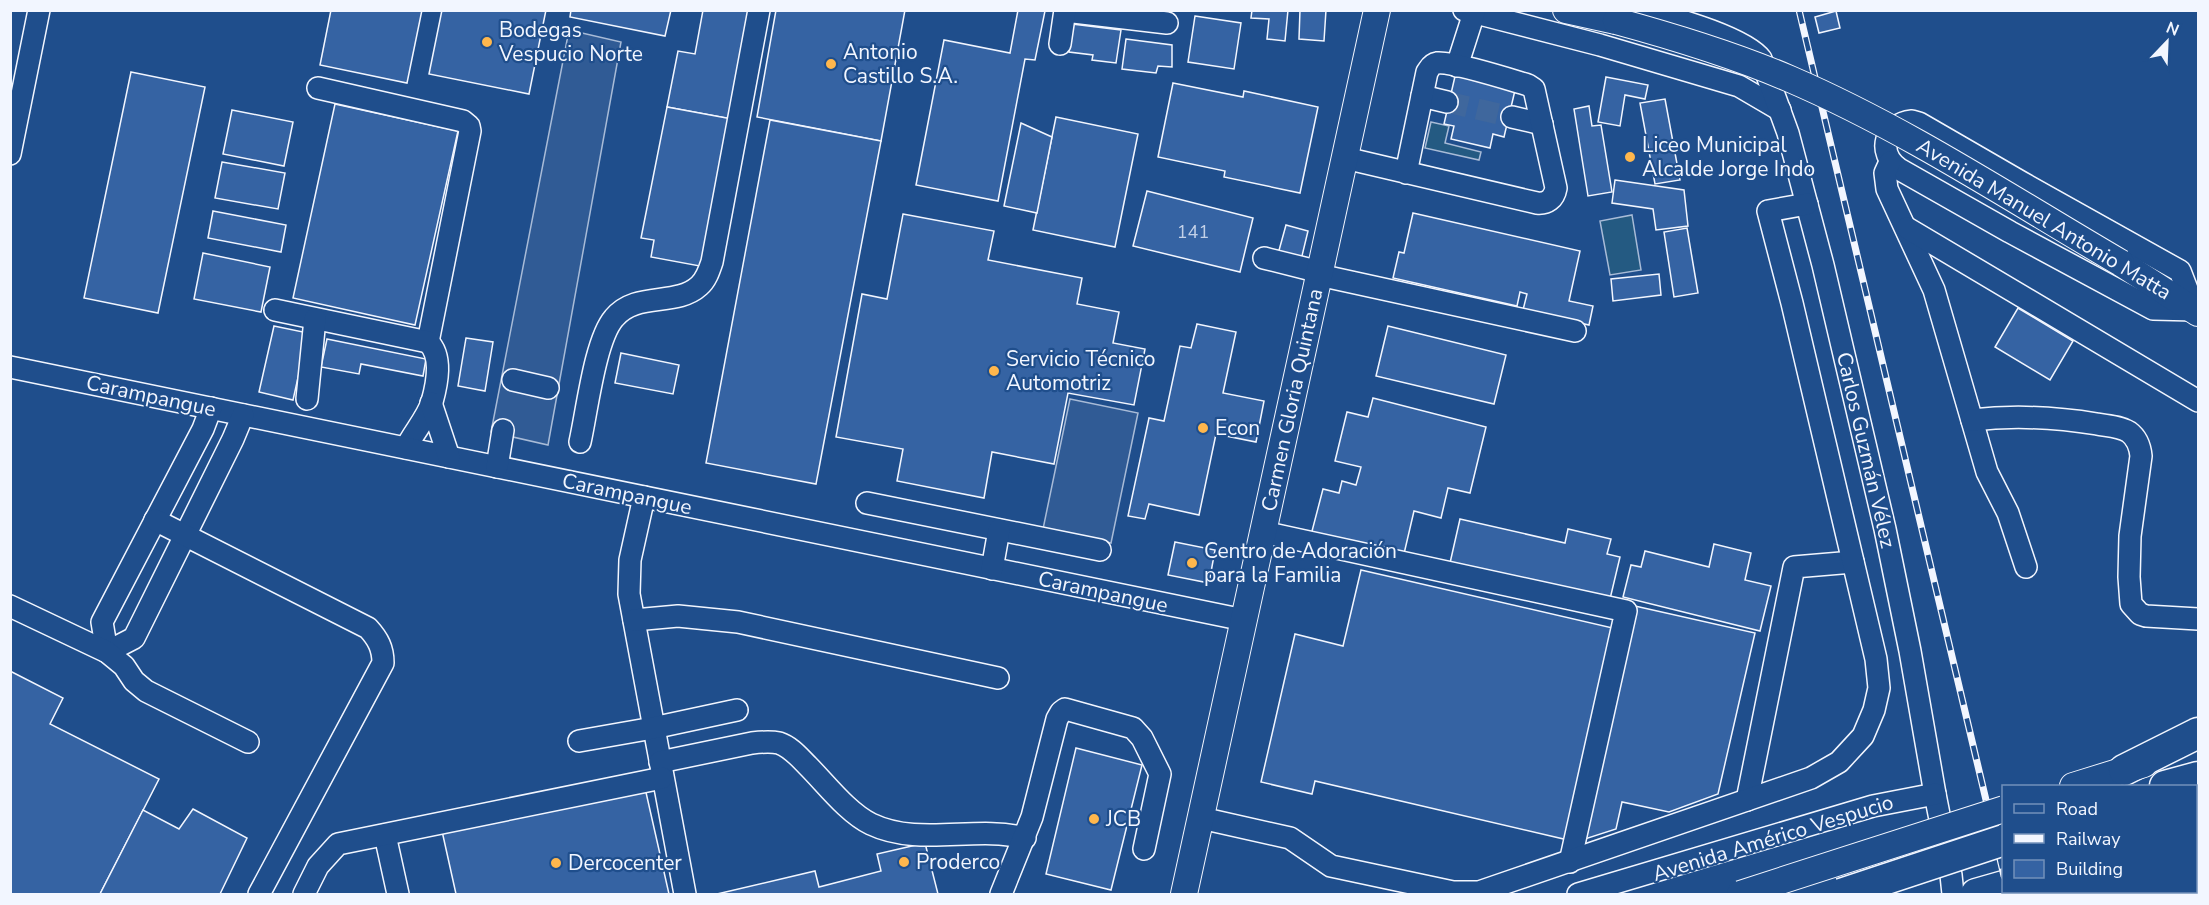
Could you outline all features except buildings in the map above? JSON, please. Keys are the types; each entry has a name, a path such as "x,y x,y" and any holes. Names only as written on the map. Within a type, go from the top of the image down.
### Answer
{"highway":[{"path":"2124,770 2199,733"},
{"path":"2169,785 2199,777"},
{"path":"1841,894 2002,841"},
{"path":"1976,894 2002,887"}],"main road":[{"name":"Carmen Gloria Quintana","path":"1184,894 1377,10"},
{"name":"Avenida Manuel Antonio Matta","path":"1566,10 1662,34 1740,60 1838,102 1904,136 2121,263 2197,311"},
{"path":"2076,785 2199,748"},
{"name":"Avenida Américo Vespucio","path":"1740,894 2002,810"}],"street":[{"path":"10,154 17,87 39,10"},
{"path":"580,442 601,342 614,317 625,308 638,302 691,291 698,287 706,277 712,262 759,10"},
{"path":"1645,10 1724,36 1756,52 1761,59 1780,110"},
{"path":"1060,44 1065,11 1167,23"},
{"path":"1457,66 1469,12 1600,45 1739,87 1780,110"},
{"path":"1345,158 1406,173 1537,203 1545,203 1552,197 1556,188 1534,89 1528,85 1457,66 1432,64 1427,72 1406,173"},
{"path":"318,88 463,121 469,126 468,142 428,342"},
{"path":"1422,96 1447,102"},
{"name":"Carlos Guzmán Vélez","path":"1780,110 1807,204 1885,528 1910,651 1935,794"},
{"path":"1512,117 1542,124"},
{"name":"Avenida Manuel Antonio Matta","path":"1906,122 1919,123 2180,271 2197,311 2152,309 1939,193 1890,162 1886,148 1890,133 1894,128 1906,122"},
{"path":"1890,162 1885,173 1887,189 1934,290 1987,472 2008,513 2026,567"},
{"path":"1201,818 1290,838 1331,866 1453,892 1479,892 1811,778 1839,762 1863,736 1874,710 1879,688 1876,659 1768,211 1807,204"},
{"path":"1907,228 2199,400"},
{"path":"1264,258 1319,273 1575,332"},
{"path":"275,310 428,342 437,352 432,403 406,448"},
{"path":"307,399 315,319"},
{"name":"Carampangue","path":"10,367 1244,620"},
{"path":"513,380 548,387"},
{"path":"432,403 449,457"},
{"path":"107,652 102,622 211,408"},
{"path":"107,652 135,638 233,440 243,415"},
{"path":"1972,420 2008,416 2056,418 2121,428 2133,435 2140,448 2141,456 2129,547 2128,577 2131,604 2140,614 2146,616 2199,620"},
{"path":"497,467 503,430"},
{"path":"644,497 630,560 629,594 686,894"},
{"path":"867,503 1100,550"},
{"path":"155,520 368,628 377,638 383,650 383,663 260,894"},
{"path":"992,569 999,530"},
{"path":"1263,532 1626,611 1570,862"},
{"path":"1747,800 1794,567 1853,562"},
{"path":"10,606 107,652 124,666 134,681 146,692 248,742"},
{"path":"633,621 678,616 738,622 998,678"},
{"path":"1001,894 1025,838 1057,719 1065,709 1133,728 1142,738 1160,774 1144,849"},
{"path":"579,741 653,729 737,710"},
{"path":"304,894 318,866 338,844 386,835 661,770 752,743 778,743 798,756 858,816 887,830 905,834 1005,834 1025,838"},
{"path":"1935,794 1953,894"},
{"name":"Avenida Américo Vespucio","path":"1578,894 1873,806 1935,794"},
{"path":"386,835 398,894"}],"shaded area":[{"path":"569,30 621,42 548,445 491,432"},
{"path":"1431,122 1449,126 1445,143 1481,152 1479,160 1425,148"},
{"path":"1632,215 1641,270 1610,275 1600,221"},
{"path":"1070,399 1138,413 1111,543 1043,529"}],"tunnel":[{"path":"1447,102 1512,117"}],"railway":[{"path":"1799,10 2002,868"}],"place":[{"name":"Bodegas Vespucio Norte","path":"487,42"},
{"name":"Antonio Castillo S.A.","path":"831,64"},
{"name":"Liceo Municipal Alcalde Jorge Indo","path":"1630,157"},
{"name":"Servicio Técnico Automotriz","path":"994,371"},
{"name":"Econ","path":"1203,428"},
{"name":"Centro de Adoración para la Familia","path":"1192,563"},
{"name":"JCB","path":"1094,819"},
{"name":"Proderco","path":"904,862"},
{"name":"Dercocenter","path":"556,863"}]}
